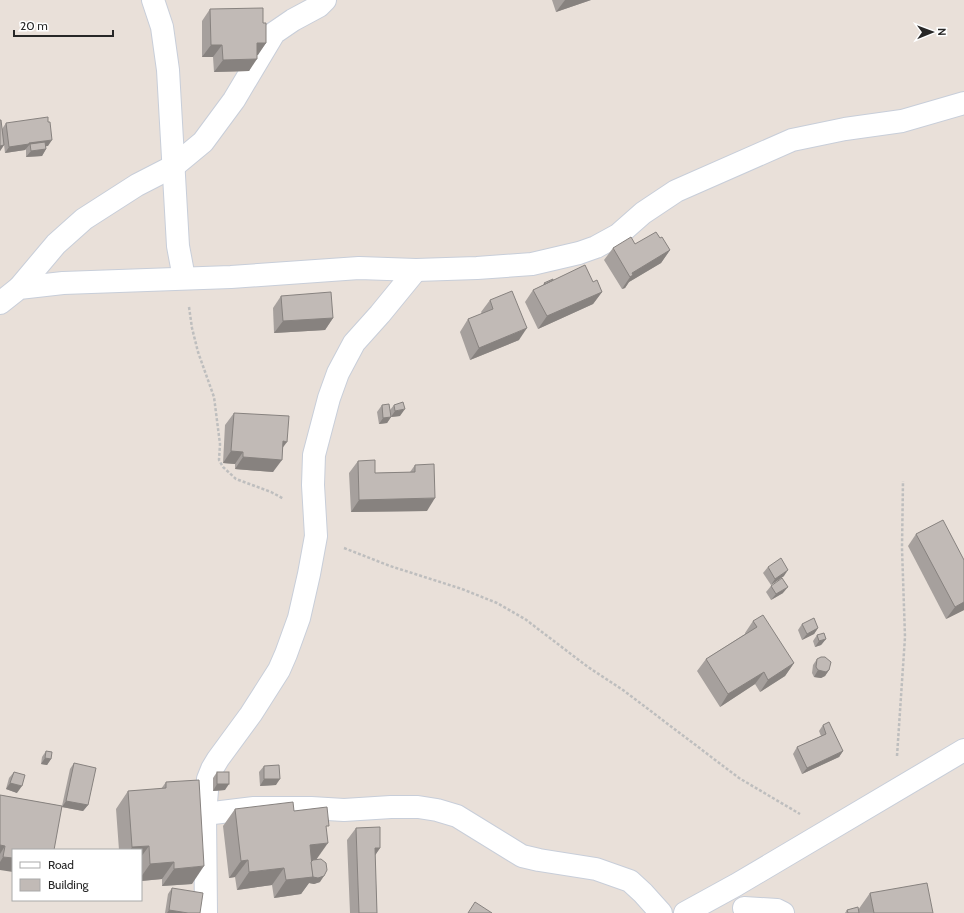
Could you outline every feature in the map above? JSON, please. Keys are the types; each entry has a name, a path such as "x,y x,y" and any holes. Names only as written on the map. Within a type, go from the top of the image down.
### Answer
{"street":[{"path":"153,0 162,27 168,70 174,166 174,197 178,246 184,278"},
{"path":"0,303 19,288 56,244 84,220 137,185 174,166 203,142 214,129 254,68 263,50 274,34 293,20 319,6 326,0"},
{"path":"19,288 63,283 231,277 359,268 416,270 532,264 579,253 596,247 618,235 642,213 676,191 792,140 845,129 902,121 964,102"},
{"path":"206,913 205,814 208,779 212,769 267,690 279,670 299,618 310,574 316,536 313,485 314,455 338,373 354,343 416,270"},
{"path":"685,913 736,885 964,750"},
{"path":"205,814 254,808 311,808 344,810 418,807 437,810 457,816 522,856 596,869 630,881 661,913"},
{"path":"736,885 745,911 777,910 783,913"}],"path":[{"path":"184,278 192,328 198,352 214,397 220,444 219,460 223,468 236,479 271,492 286,501"},
{"path":"895,790 905,637 902,548 903,480"},
{"path":"316,536 390,566 462,588 497,603 525,619 588,667 624,690 739,778 828,830"}],"building":[{"path":"263,8 263,23 266,23 266,43 257,43 257,59 223,60 222,45 211,45 210,9"},
{"path":"48,117 52,140 9,147 6,123"},
{"path":"0,120 4,145 0,146"},
{"path":"45,142 46,149 31,151 30,144"},
{"path":"656,232 660,238 662,237 670,250 632,273 633,275 630,277 613,248 631,237 635,244"},
{"path":"585,265 593,282 597,280 602,292 547,316 533,290"},
{"path":"553,279 545,284 544,283"},
{"path":"512,291 527,328 479,348 468,319 493,309 490,300"},
{"path":"331,292 333,318 283,321 281,296"},
{"path":"403,402 405,409 395,411 394,405"},
{"path":"389,404 391,417 383,418 382,405"},
{"path":"234,413 289,416 287,442 283,441 282,460 243,457 243,452 231,451"},
{"path":"375,460 375,473 415,472 415,465 434,464 435,498 359,500 358,461"},
{"path":"943,520 964,560 964,602 955,607 916,534"},
{"path":"781,558 788,570 775,579 768,567"},
{"path":"782,578 788,587 776,594 771,586"},
{"path":"763,615 794,663 768,680 764,672 728,694 706,659 757,627 753,621"},
{"path":"814,618 818,628 807,634 802,624"},
{"path":"824,633 826,639 819,641 817,635"},
{"path":"825,657 831,662 829,670 826,672 818,670 816,667 817,659"},
{"path":"829,722 843,751 807,768 797,747 826,734 823,725"},
{"path":"46,751 52,752 51,759 45,758"},
{"path":"74,763 96,768 88,805 66,801"},
{"path":"279,765 280,779 264,779 264,766"},
{"path":"14,772 25,775 22,786 10,783"},
{"path":"217,772 229,772 229,784 217,784"},
{"path":"199,780 204,866 174,869 174,862 150,864 149,846 132,847 128,791 166,788 166,782"},
{"path":"0,795 62,806 54,849 12,849 12,858 3,857 5,846 0,845"},
{"path":"293,802 294,811 327,807 329,826 326,826 328,843 310,845 313,877 286,880 284,868 249,872 248,860 241,861 235,809"},
{"path":"380,827 380,848 375,848 377,913 359,913 356,828"},
{"path":"321,859 326,863 327,870 324,876 318,878 313,877 311,862 313,860"},
{"path":"927,883 933,913 874,913 870,893"},
{"path":"172,888 203,893 200,913 169,910"},
{"path":"475,902 492,913 468,913"},
{"path":"858,907 859,913 848,913 847,910"}]}
